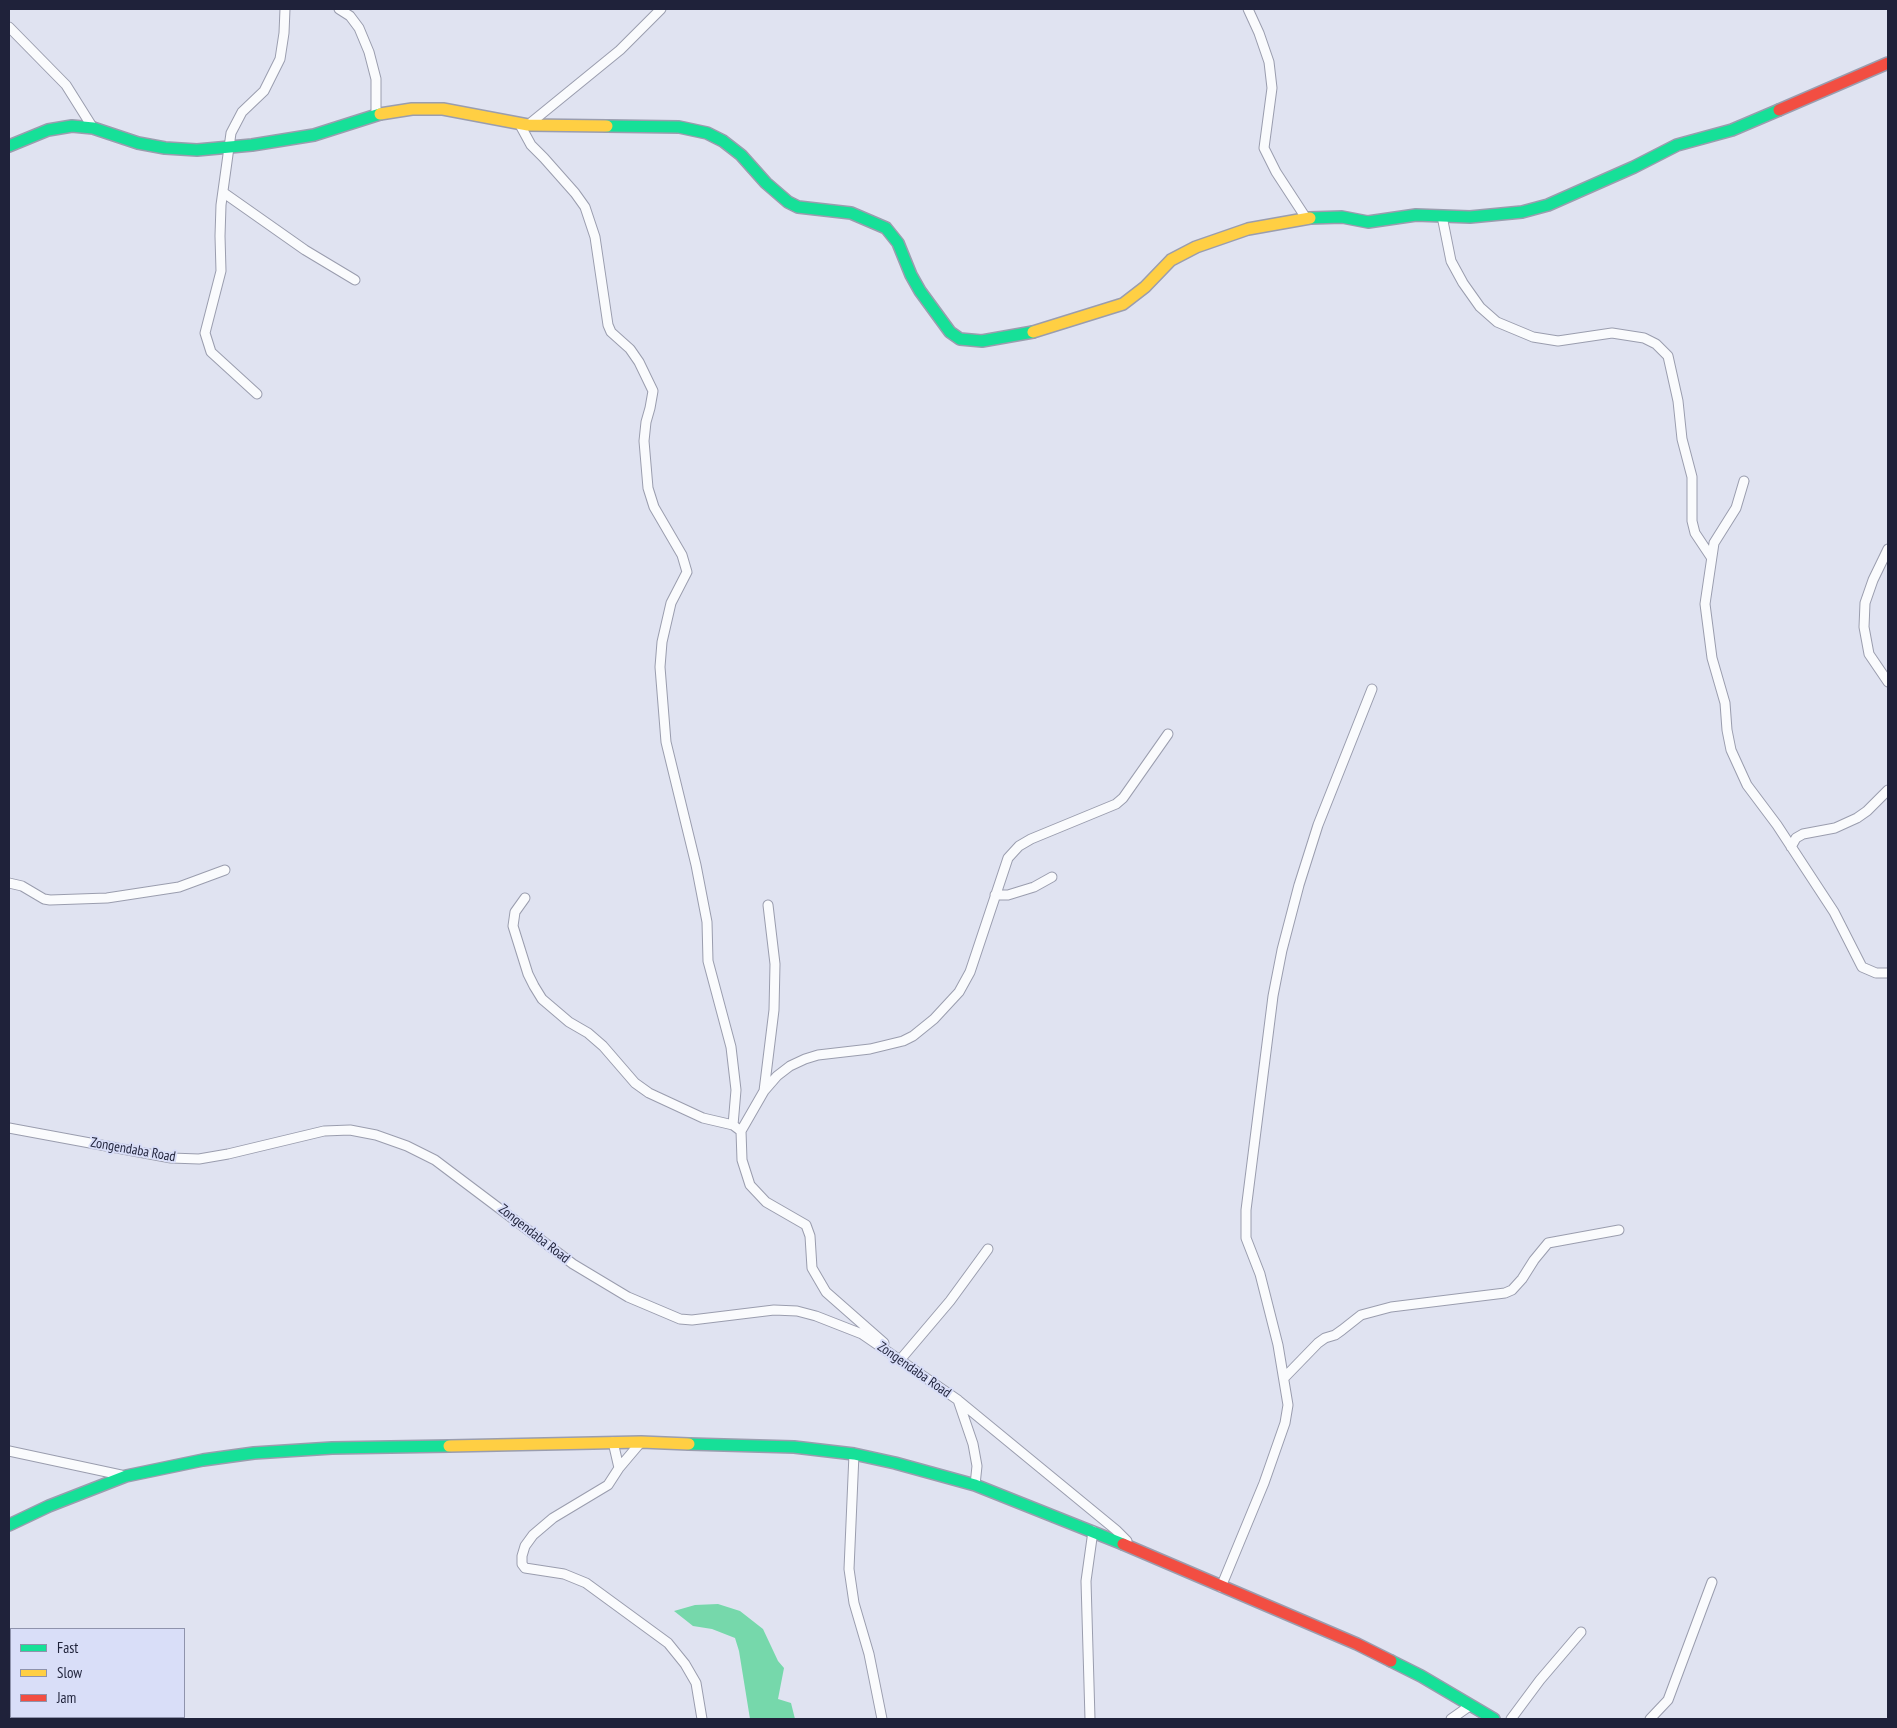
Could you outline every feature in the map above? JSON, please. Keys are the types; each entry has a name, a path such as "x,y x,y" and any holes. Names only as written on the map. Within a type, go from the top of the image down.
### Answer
{"main road":[{"path":"9,146 48,130 72,126 93,128 138,143 165,148 197,150 252,145 314,134 376,115 412,109 444,109 523,124 679,127 707,133 723,142 741,155 781,198 798,207 851,214 886,228 898,243 920,291 950,332 960,339 982,341 1006,338 1117,307 1145,287 1171,260 1196,247 1248,230 1306,218 1342,217 1368,222 1416,215 1470,217 1533,210 1634,167 1677,145 1732,130 1888,63"},
{"path":"9,1526 49,1506 126,1476 203,1460 254,1454 332,1448 613,1442 794,1447 854,1454 975,1485 1132,1547 1357,1644 1421,1676 1494,1719"}],"street":[{"path":"257,394 211,352 205,333 221,271 221,205 231,133 242,112 264,91 280,59 285,9"},
{"path":"339,9 350,16 359,28 369,52 376,79 376,115"},
{"path":"661,9 620,50 523,124 531,145 575,193 585,207 595,237 608,325 611,332 630,349 653,390 644,441 648,488 654,507 682,555 687,572 671,603 662,642 660,667 666,742 696,865 707,922 708,961 719,996 731,1047 736,1090 733,1125"},
{"path":"1248,9 1269,62 1272,88 1264,148 1276,172 1306,218"},
{"path":"9,27 66,85 93,128"},
{"path":"224,193 305,250 355,280"},
{"path":"1442,216 1452,260 1463,283 1480,307 1497,322 1533,338 1558,341 1612,334 1644,338 1656,344 1668,356 1678,401 1682,439 1692,477 1692,521 1695,533 1711,557"},
{"path":"1744,481 1736,508 1725,529 1717,538 1711,557 1705,604 1712,658 1726,708 1728,739 1747,786 1777,825 1834,912 1862,967 1876,973 1888,973"},
{"path":"1888,549 1873,580 1865,603 1864,627 1869,654 1888,682"},
{"path":"1221,1587 1264,1483 1285,1424 1288,1405 1278,1345 1260,1274 1246,1238 1246,1210 1273,996 1282,950 1318,825 1372,689"},
{"path":"887,1350 882,1341 826,1292 812,1268 810,1236 806,1225 766,1202 750,1185 742,1160 741,1131 764,1092 777,1076 790,1066 818,1055 904,1041 934,1019 959,992 970,972 994,895 1008,858 1019,846 1031,839 1116,804 1168,734"},
{"path":"1791,847 1796,838 1803,834 1835,828 1857,818 1867,811 1888,790"},
{"path":"9,883 22,886 44,899 50,900 107,898 179,887 225,870"},
{"path":"994,895 1008,895 1034,887 1052,877"},
{"path":"526,898 515,912 514,926 528,974 542,999 603,1046 635,1082 649,1093 703,1118 733,1125 741,1131"},
{"path":"764,1092 775,987 775,964 768,905"},
{"name":"Zongendaba Road","path":"9,1128 170,1158 199,1159 228,1154 324,1131 350,1130 376,1135 407,1146 435,1160 574,1264 628,1297 680,1319 692,1320 774,1310 797,1311 816,1316 862,1334 958,1400 973,1444 977,1466 975,1485"},
{"path":"1284,1378 1318,1343 1325,1338 1335,1335 1361,1315 1390,1307 1505,1293 1512,1290 1522,1280 1534,1260 1548,1243 1619,1230"},
{"path":"900,1360 950,1300 988,1249"},
{"path":"958,1400 1116,1530 1132,1547"},
{"path":"613,1442 619,1468"},
{"path":"641,1442 619,1468 608,1485 554,1518 533,1535 525,1546 522,1564 525,1568 564,1574 586,1583 668,1643 685,1664 696,1683 702,1719"},
{"path":"9,1451 126,1476"},
{"path":"854,1454 849,1569 854,1603 870,1654 882,1719"},
{"path":"1090,1719 1086,1581 1093,1531"},
{"path":"1650,1719 1668,1700 1712,1582"},
{"path":"1510,1719 1581,1632"},
{"path":"1451,1719 1471,1705"}],"shaded area":[{"path":"718,1604 740,1611 763,1629 778,1661 784,1668 778,1699 791,1703 795,1719 750,1719 739,1651 735,1638 712,1629 693,1626 674,1611 695,1605"}],"traffic: fast":[{"path":"1310,218 1342,217 1368,222 1416,215 1470,217 1522,212 1548,205 1634,167 1677,145 1732,130 1779,110"},
{"path":"9,146 48,130 72,126 93,128 138,143 165,148 197,150 252,145 314,135 380,114"},
{"path":"607,126 679,127 707,133 723,141 741,155 766,183 788,202 798,207 851,213 886,228 898,243 911,275 920,291 950,332 960,339 982,341 1033,332"},
{"path":"689,1444 794,1447 854,1454 895,1463 975,1485 1123,1544"},
{"path":"9,1525 49,1506 126,1476 203,1460 254,1453 332,1448 449,1446"},
{"path":"1391,1661 1421,1676 1494,1719"}],"traffic: slow":[{"path":"380,114 412,109 443,109 528,125 607,126"},
{"path":"1033,332 1123,304 1145,287 1171,260 1196,247 1248,229 1310,218"},
{"path":"449,1446 641,1442 689,1444"}],"traffic: jam":[{"path":"1779,110 1888,63"},
{"path":"1123,1544 1357,1644 1391,1661"}]}
